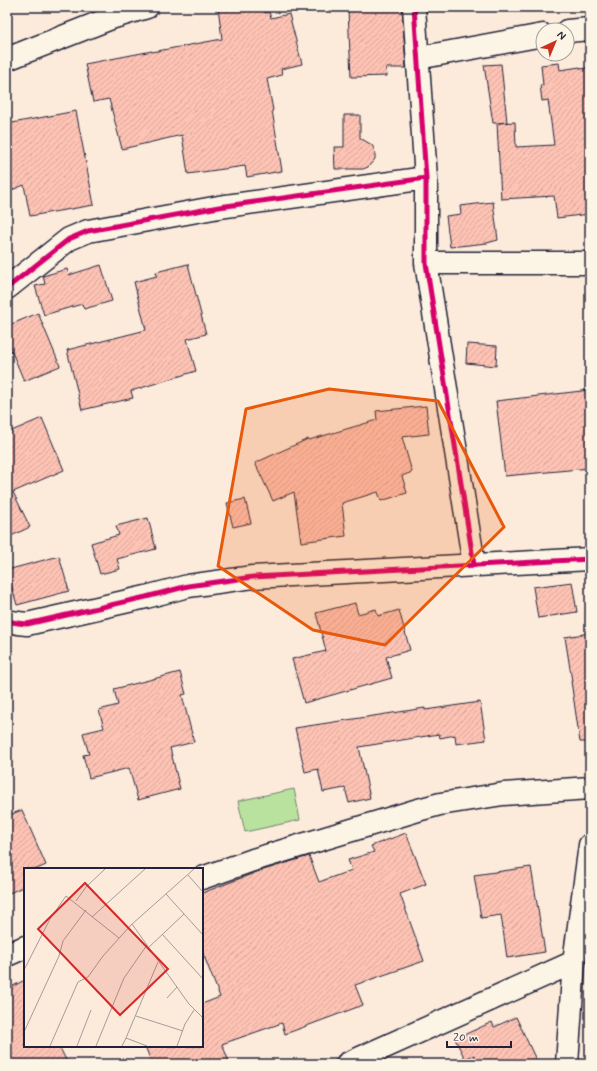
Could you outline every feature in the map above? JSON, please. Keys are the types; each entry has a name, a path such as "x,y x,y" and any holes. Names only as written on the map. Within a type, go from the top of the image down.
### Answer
{"street":[{"path":"7,60 111,18 147,7"},
{"path":"414,7 426,178 426,263 474,565"},
{"path":"575,30 590,29"},
{"path":"418,58 535,36"},
{"path":"7,288 69,239 88,231 219,207 426,178"},
{"path":"426,263 590,263"},
{"path":"7,620 27,624 188,586 253,577 590,559"},
{"path":"203,878 253,860 440,804 503,794 590,788"},
{"path":"567,1064 574,962 590,846"},
{"path":"7,954 24,947"},
{"path":"347,1064 574,962"}],"highlighted area":[{"path":"329,389 438,401 504,527 385,645 313,630 218,566 246,409"}],"green space":[{"path":"294,789 300,820 245,832 238,801"}],"building":[{"path":"218,7 264,7 265,13 269,12 271,18 289,14 302,64 281,69 282,75 267,79 282,171 247,177 245,166 188,174 182,135 122,149 109,99 93,102 85,64 222,39"},
{"path":"402,7 406,68 386,68 387,76 351,77 348,9"},
{"path":"559,63 560,70 590,67 590,214 557,218 554,196 501,199 497,123 493,123 484,65 501,64 507,122 498,123 515,122 516,147 554,145 548,100 542,101 540,85 543,85 541,65"},
{"path":"76,111 94,205 30,216 24,185 7,192 7,124"},
{"path":"344,115 360,115 360,138 372,145 375,154 375,159 368,167 363,169 335,169 334,147 344,147"},
{"path":"493,202 498,240 487,243 450,247 446,216 461,214 460,206"},
{"path":"188,264 206,334 187,339 196,371 131,391 133,398 82,410 67,350 146,330 134,282 157,276 156,272"},
{"path":"101,265 112,301 84,309 82,304 44,315 35,286 45,284 43,276 67,269 69,275"},
{"path":"38,313 60,366 24,381 7,340 7,326"},
{"path":"467,344 497,346 496,366 466,363"},
{"path":"590,390 590,468 505,476 496,401"},
{"path":"426,406 429,434 402,437 412,472 402,476 407,493 381,501 378,492 342,503 346,536 301,542 294,492 273,501 255,463 308,439 309,440 377,420 376,411"},
{"path":"42,418 64,470 13,492 30,527 7,538 7,433"},
{"path":"245,499 251,523 233,527 227,503"},
{"path":"148,518 156,549 117,559 120,569 100,574 91,543 119,535 116,526"},
{"path":"59,556 69,591 17,605 7,570"},
{"path":"572,582 577,612 538,618 533,587"},
{"path":"355,603 358,614 376,609 378,616 399,610 410,650 386,657 392,678 304,703 292,659 326,651 316,613"},
{"path":"590,633 590,742 580,742 565,637"},
{"path":"180,672 186,694 182,695 194,742 170,748 180,789 138,800 129,768 89,778 83,755 89,754 83,733 104,728 99,710 118,705 114,689"},
{"path":"480,702 486,740 456,744 455,735 440,738 439,734 359,747 370,798 349,803 345,788 323,792 318,769 305,772 295,728 425,708 425,710"},
{"path":"22,810 46,865 39,868 24,868 24,886 7,894 7,816"},
{"path":"406,833 426,884 400,894 424,961 355,985 363,1005 285,1034 282,1023 222,1044 230,1064 152,1064 145,1047 203,1047 203,1004 220,997 203,954 203,893 257,872 309,856 319,882 352,870 348,860 374,852 371,846"},
{"path":"531,867 545,952 507,958 501,915 481,918 474,875"},
{"path":"24,980 24,1047 60,1047 68,1064 7,1064 7,989"},
{"path":"516,1017 538,1064 478,1064 474,1055 465,1059 455,1039 492,1022 494,1027"}],"cycle path":[{"path":"414,7 426,178 426,263 474,565"},
{"path":"7,288 69,239 88,231 219,207 426,178"},
{"path":"7,621 27,624 188,586 253,577 590,559"}]}
